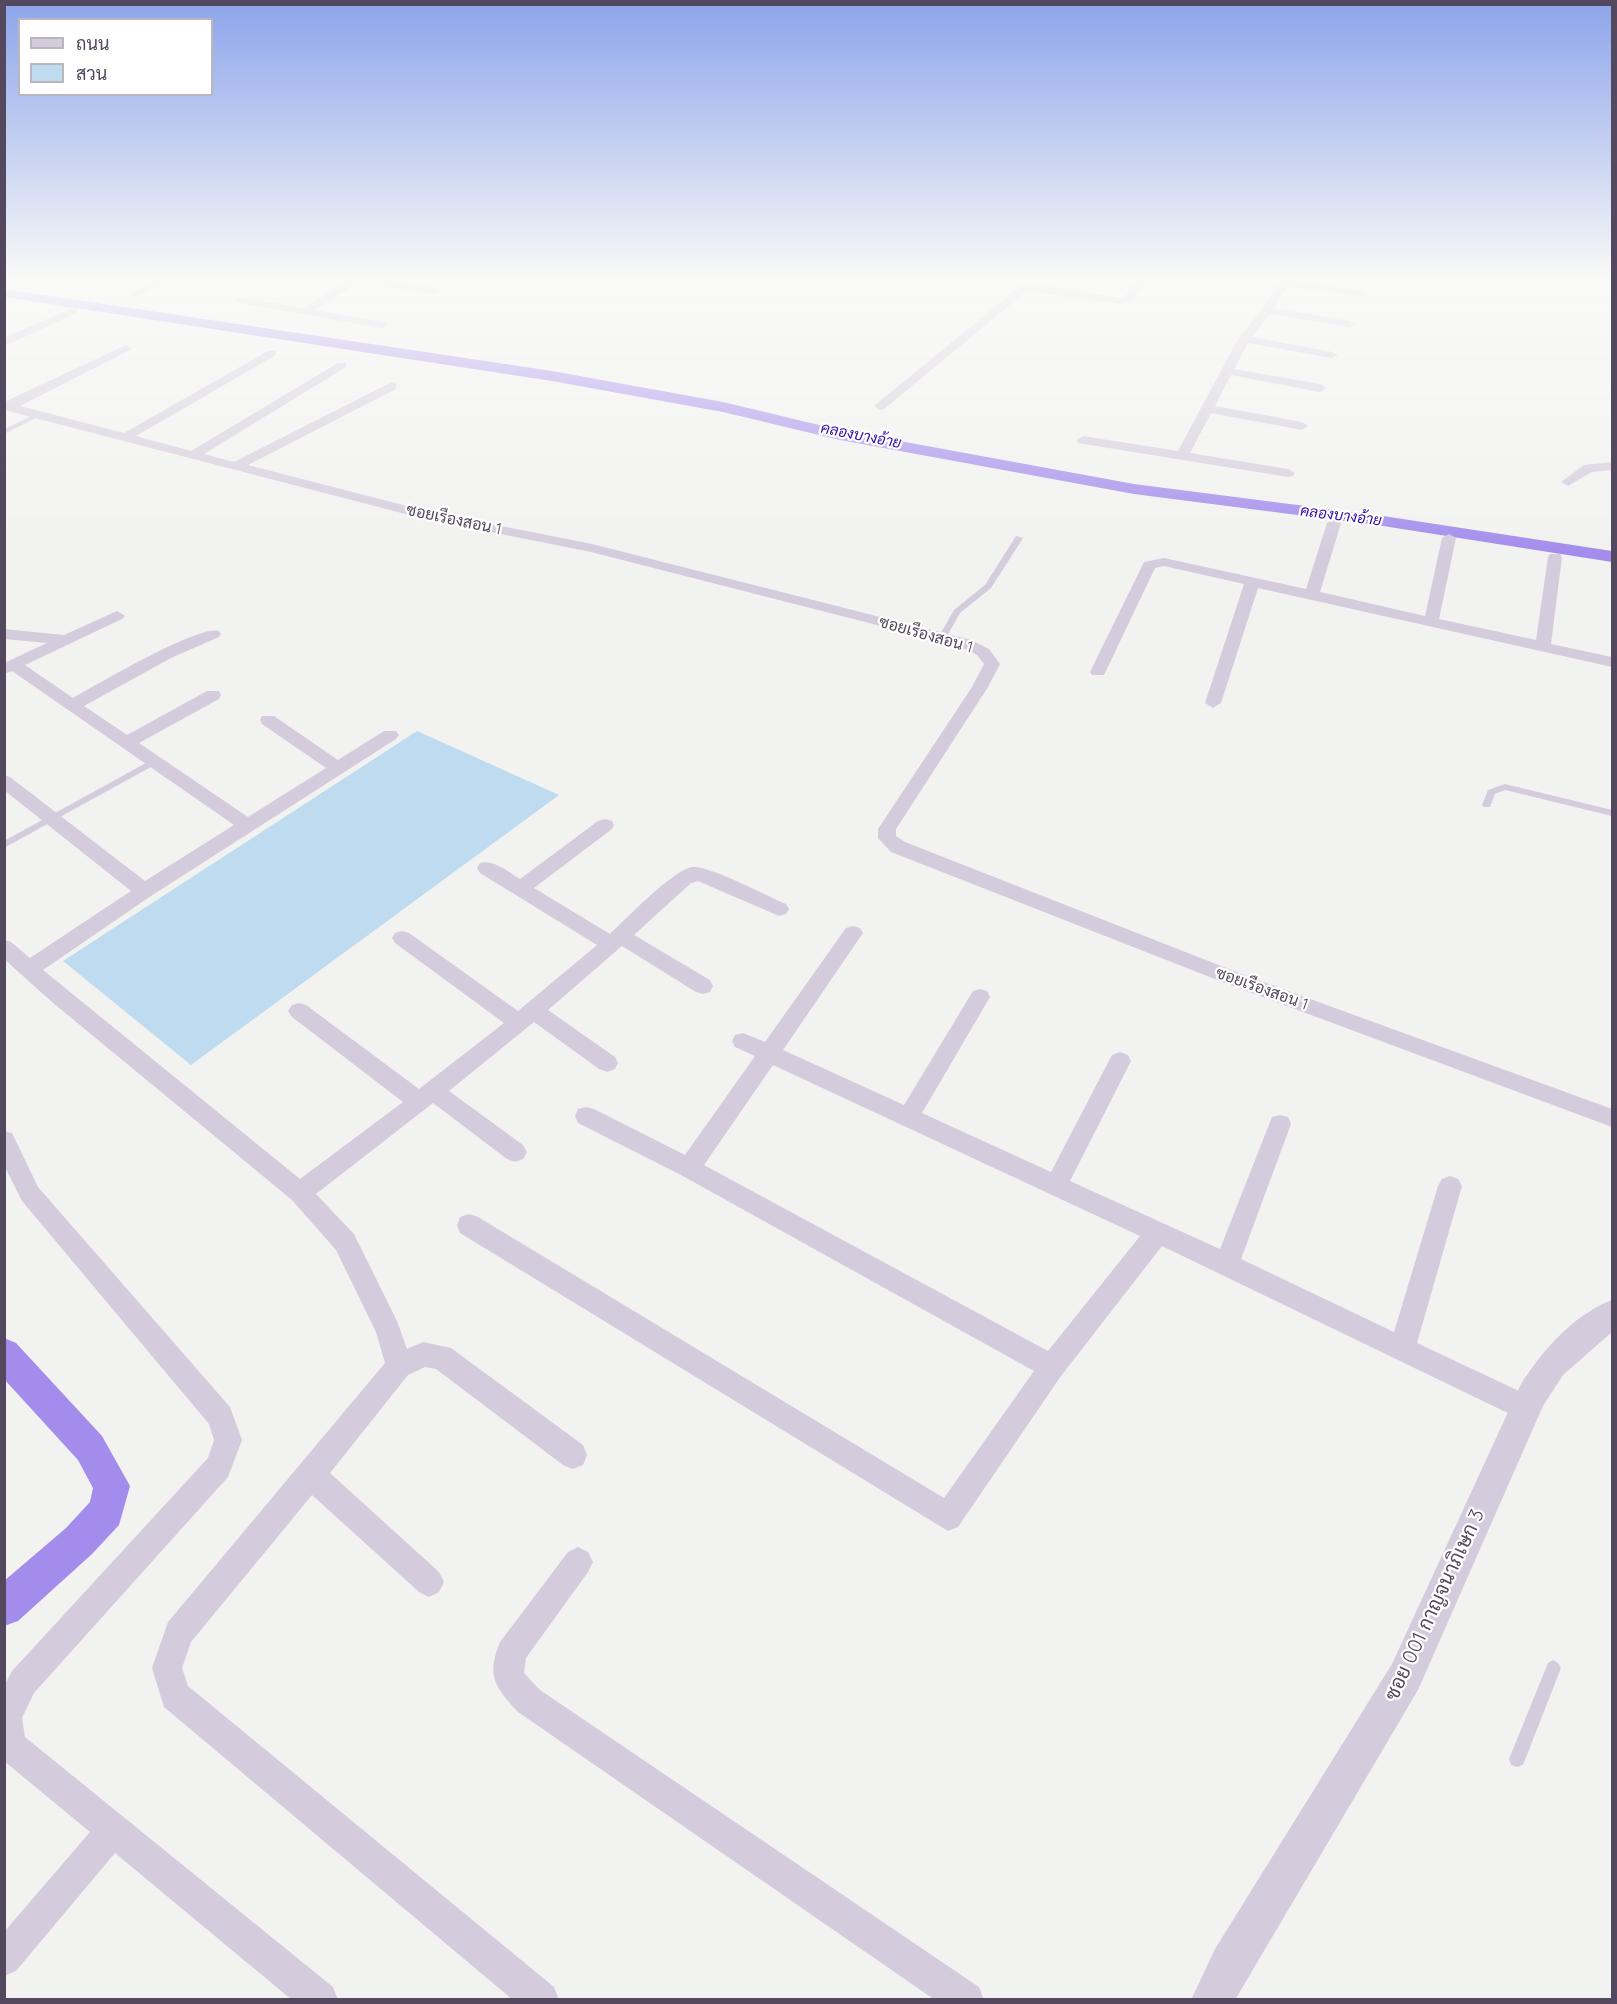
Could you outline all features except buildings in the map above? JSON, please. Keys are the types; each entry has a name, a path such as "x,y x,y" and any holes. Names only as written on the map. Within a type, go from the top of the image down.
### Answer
{"street":[{"path":"7,406 84,369"},
{"path":"126,437 245,369"},
{"path":"193,455 336,369"},
{"path":"880,406 925,369"},
{"path":"1182,456 1226,371 1320,388"},
{"path":"236,466 392,386"},
{"name":"ซอยเรืองสอน 1","path":"7,406 425,515 592,548 965,644 984,652 992,664 980,687 887,829 887,838 897,847 1232,978 1612,1118"},
{"path":"1206,408 1302,426"},
{"path":"235,430 282,441"},
{"path":"1083,440 1288,473"},
{"path":"1568,482 1589,468 1612,466"},
{"path":"1311,596 1334,523"},
{"path":"1431,622 1449,538"},
{"path":"1543,647 1555,557"},
{"path":"1098,672 1149,565 1164,562 1252,584 1612,662"},
{"path":"1213,703 1252,584"},
{"path":"9,667 117,616"},
{"path":"4,634 67,640"},
{"path":"73,705 165,655 213,634"},
{"path":"9,667 73,705 248,826"},
{"path":"127,742 213,695"},
{"path":"268,720 338,768"},
{"path":"29,969 144,891 390,735"},
{"path":"4,781 144,891"},
{"path":"520,889 605,825"},
{"path":"487,868 520,889 703,986"},
{"path":"300,1193 426,1097 617,941 684,878 692,874 700,874 779,909"},
{"path":"689,1168 853,933"},
{"path":"402,938 525,1016 607,1063"},
{"path":"4,947 58,996 300,1193 345,1242 388,1330 399,1366"},
{"path":"908,1117 980,997"},
{"path":"299,1011 426,1097 515,1152"},
{"path":"742,1041 1158,1232 1526,1408"},
{"path":"1056,1185 1120,1061"},
{"path":"586,1116 689,1168 1052,1367"},
{"path":"1226,1265 1280,1124"},
{"path":"4,1140 30,1194 220,1416 228,1440 218,1467 23,1682 6,1717 11,1746 320,2000"},
{"path":"1402,1348 1450,1186"},
{"path":"469,1225 948,1517 1052,1367 1158,1232"},
{"name":"ซอย 001 กาญจนาภิเษก 3","path":"1212,2000 1230,1964 1405,1677 1526,1408 1552,1364 1579,1339 1612,1314"},
{"path":"541,2000 175,1696 167,1668 179,1633 399,1366 423,1354 442,1357 573,1455"},
{"path":"311,1475 429,1582"},
{"path":"578,1562 511,1653 508,1678 529,1701 966,2000"},
{"path":"4,1959 112,1831"}],"lane":[{"path":"4,432 38,415"},
{"path":"942,638 957,612 988,586 1019,538"},
{"path":"4,845 155,761"},
{"path":"1487,804 1491,792 1505,787 1612,813"},
{"path":"1517,1758 1552,1668"}],"green space":[{"path":"417,731 559,795 191,1065 63,961"}],"waterway":[{"name":"คลองบางอ้าย","path":"503,369 723,407 840,435 1134,489 1383,521 1612,557"},
{"path":"4,1354 90,1448 112,1486 106,1512 79,1541 4,1607"}]}
